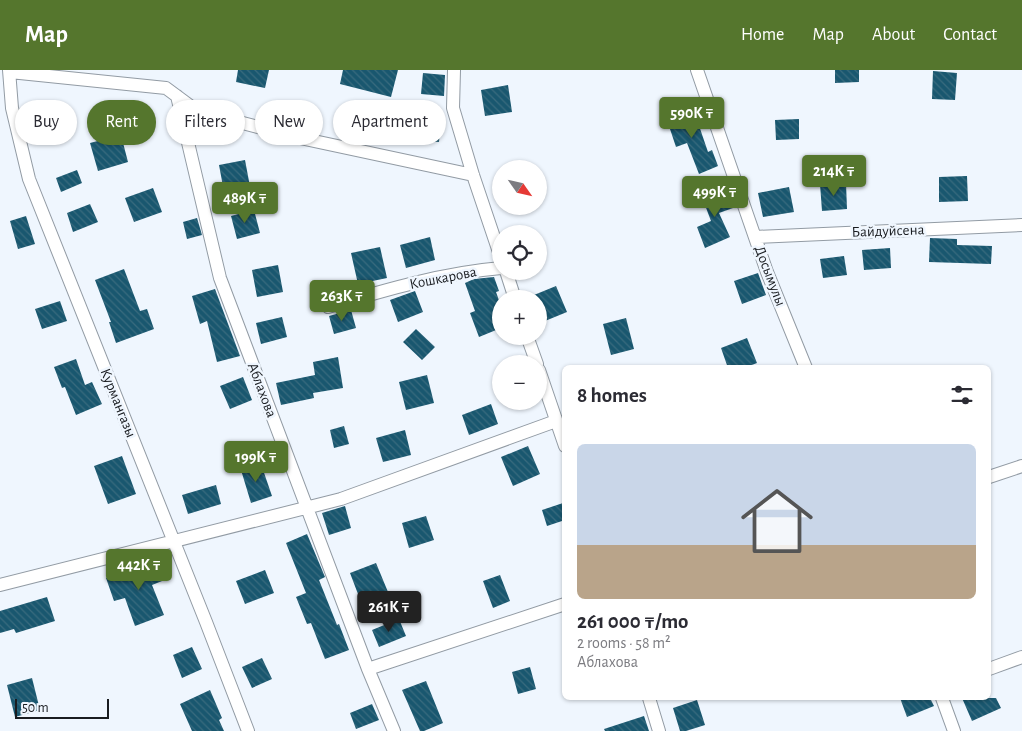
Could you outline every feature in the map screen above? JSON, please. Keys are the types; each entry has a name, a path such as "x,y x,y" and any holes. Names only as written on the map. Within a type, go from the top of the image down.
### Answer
{"street":[{"path":"454,70 454,108 473,175 492,231"},
{"name":"Досымулы","path":"697,70 767,272 805,365"},
{"path":"10,71 166,88 197,112 300,138 473,175"},
{"name":"Курмангазы","path":"10,71 12,108 29,180 248,731"},
{"name":"Аблахова","path":"177,96 220,278 306,508 394,731"},
{"name":"Байдуйсена","path":"755,237 1022,225"},
{"name":"Кошкарова","path":"328,307 396,287 472,271 492,269"},
{"path":"547,394 562,438"},
{"path":"0,585 341,499 556,421"},
{"path":"991,476 1022,466"},
{"path":"368,669 562,605"},
{"path":"991,668 1022,656"},
{"path":"650,700 659,731"},
{"path":"943,700 954,731"}],"building":[{"path":"238,70 269,70 265,88 236,82"},
{"path":"343,70 398,70 391,97 340,84"},
{"path":"835,70 859,70 859,82 835,83"},
{"path":"933,71 957,73 955,100 932,99"},
{"path":"423,73 445,75 444,96 421,94"},
{"path":"508,85 512,112 485,116 481,90"},
{"path":"693,108 708,152 712,150 718,166 699,174 687,143 676,147 666,117"},
{"path":"799,119 799,139 776,140 775,120"},
{"path":"91,145 124,145 128,162 98,171"},
{"path":"245,160 251,192 225,197 219,165"},
{"path":"77,170 82,183 61,192 56,178"},
{"path":"967,176 968,201 939,202 939,177"},
{"path":"846,183 847,209 822,211 820,184"},
{"path":"789,187 794,212 763,217 758,193"},
{"path":"153,188 162,212 134,222 125,198"},
{"path":"726,189 733,208 719,213 730,237 705,248 697,227 711,221 702,197"},
{"path":"90,204 98,222 73,232 67,213"},
{"path":"254,210 260,233 237,239 231,216"},
{"path":"26,216 35,244 18,249 10,221"},
{"path":"197,218 202,235 187,239 183,222"},
{"path":"430,237 435,260 406,268 400,245"},
{"path":"930,238 957,239 957,245 992,246 991,264 929,262"},
{"path":"380,247 387,278 358,284 351,253"},
{"path":"890,248 891,268 864,270 862,250"},
{"path":"844,256 847,275 823,278 820,259"},
{"path":"278,265 283,292 257,297 252,270"},
{"path":"124,269 140,311 147,309 154,329 116,343 109,322 111,322 95,280"},
{"path":"758,273 766,295 742,304 734,281"},
{"path":"492,277 499,290 492,290 492,332 479,337 470,313 475,311 465,283 474,279"},
{"path":"556,286 567,312 547,320 546,290"},
{"path":"215,289 240,356 217,362 207,321 200,324 192,296"},
{"path":"415,291 423,312 398,322 390,300"},
{"path":"60,301 67,321 42,329 35,309"},
{"path":"351,310 356,328 334,334 329,316"},
{"path":"282,317 287,337 261,344 256,323"},
{"path":"626,318 634,349 611,355 603,324"},
{"path":"416,329 435,347 422,360 403,342"},
{"path":"747,338 757,363 752,365 727,365 721,348"},
{"path":"338,357 343,388 313,393 314,398 281,405 276,383 315,375 313,362"},
{"path":"76,359 85,385 92,382 102,404 76,415 65,387 62,388 54,367"},
{"path":"427,375 434,403 406,410 399,382"},
{"path":"243,377 252,400 230,409 220,386"},
{"path":"491,404 498,424 469,435 462,415"},
{"path":"344,426 349,444 334,448 330,430"},
{"path":"405,430 411,455 383,462 376,438"},
{"path":"528,446 540,474 513,486 501,457"},
{"path":"122,456 136,494 108,504 94,466"},
{"path":"261,464 272,496 251,503 241,470"},
{"path":"216,485 221,504 188,514 182,495"},
{"path":"562,503 562,521 547,526 542,510"},
{"path":"345,506 351,528 329,535 322,513"},
{"path":"426,516 434,540 409,548 402,523"},
{"path":"307,534 325,577 319,580 349,650 325,659 311,623 307,624 296,597 306,593 286,543"},
{"path":"161,561 167,579 152,585 164,615 135,626 125,598 114,601 106,578"},
{"path":"376,563 388,592 361,602 350,573"},
{"path":"265,570 274,593 245,604 236,581"},
{"path":"500,575 510,601 493,608 483,581"},
{"path":"47,597 55,621 16,633 14,629 0,633 0,611"},
{"path":"399,619 406,636 379,647 372,630"},
{"path":"192,647 202,669 182,678 173,655"},
{"path":"262,658 272,679 252,688 242,667"},
{"path":"530,667 536,689 518,694 512,672"},
{"path":"32,678 40,710 15,717 7,685"},
{"path":"426,681 443,723 420,731 402,690"},
{"path":"210,690 222,718 219,720 224,731 192,731 180,704"},
{"path":"991,698 996,698 1001,708 972,721 963,700 991,700"},
{"path":"697,700 705,725 680,731 673,708"},
{"path":"901,700 931,700 934,706 907,717"},
{"path":"372,704 379,720 356,729 350,713"},
{"path":"644,716 649,731 605,731 604,729"}]}
